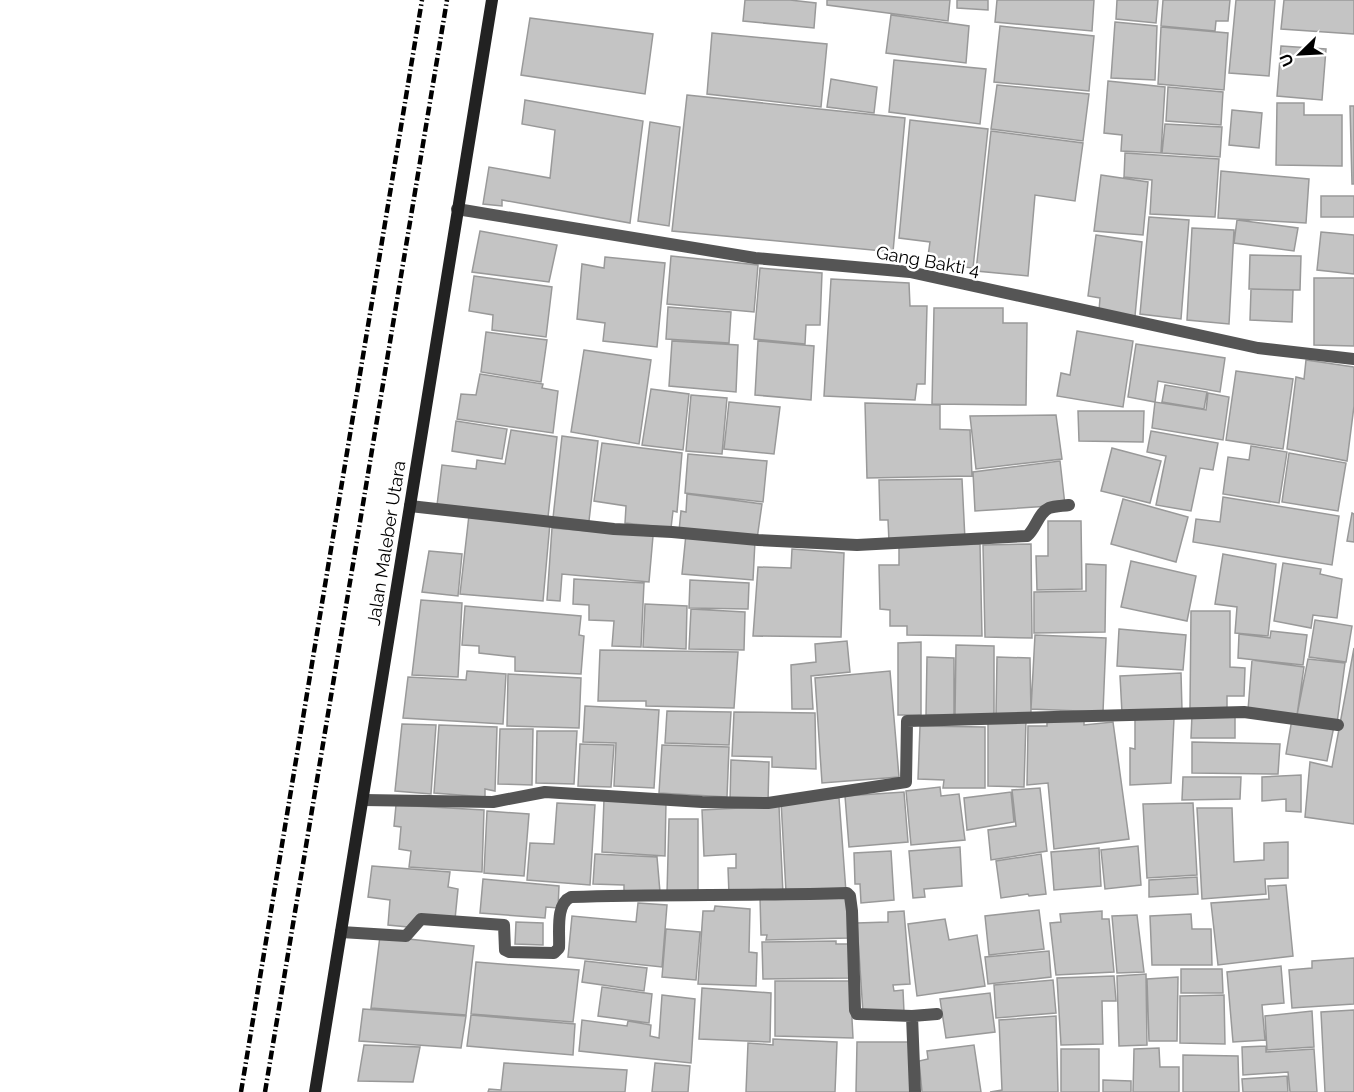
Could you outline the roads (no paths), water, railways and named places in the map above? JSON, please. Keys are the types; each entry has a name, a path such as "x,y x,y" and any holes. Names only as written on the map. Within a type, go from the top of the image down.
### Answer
{"street":[{"name":"Jalan Maleber Utara","path":"315,1092 492,0"},
{"name":"Gang Bakti 4","path":"457,209 755,258 910,272 1258,348 1354,359"},
{"path":"410,506 614,529 857,545 1027,536 1032,532 1042,513 1048,508 1069,505"},
{"path":"363,800 493,802 545,792 702,802 768,803 906,782 907,721 1244,711 1338,725"},
{"path":"340,932 406,936 421,919 504,925 505,950 554,953 559,948 561,907 565,900 572,897 847,893 850,896 852,911 855,1010 857,1014 912,1016 937,1014"},
{"path":"912,1016 915,1092"}],"railway":[{"path":"241,1092 422,0"},
{"path":"265,1092 447,0"}]}
